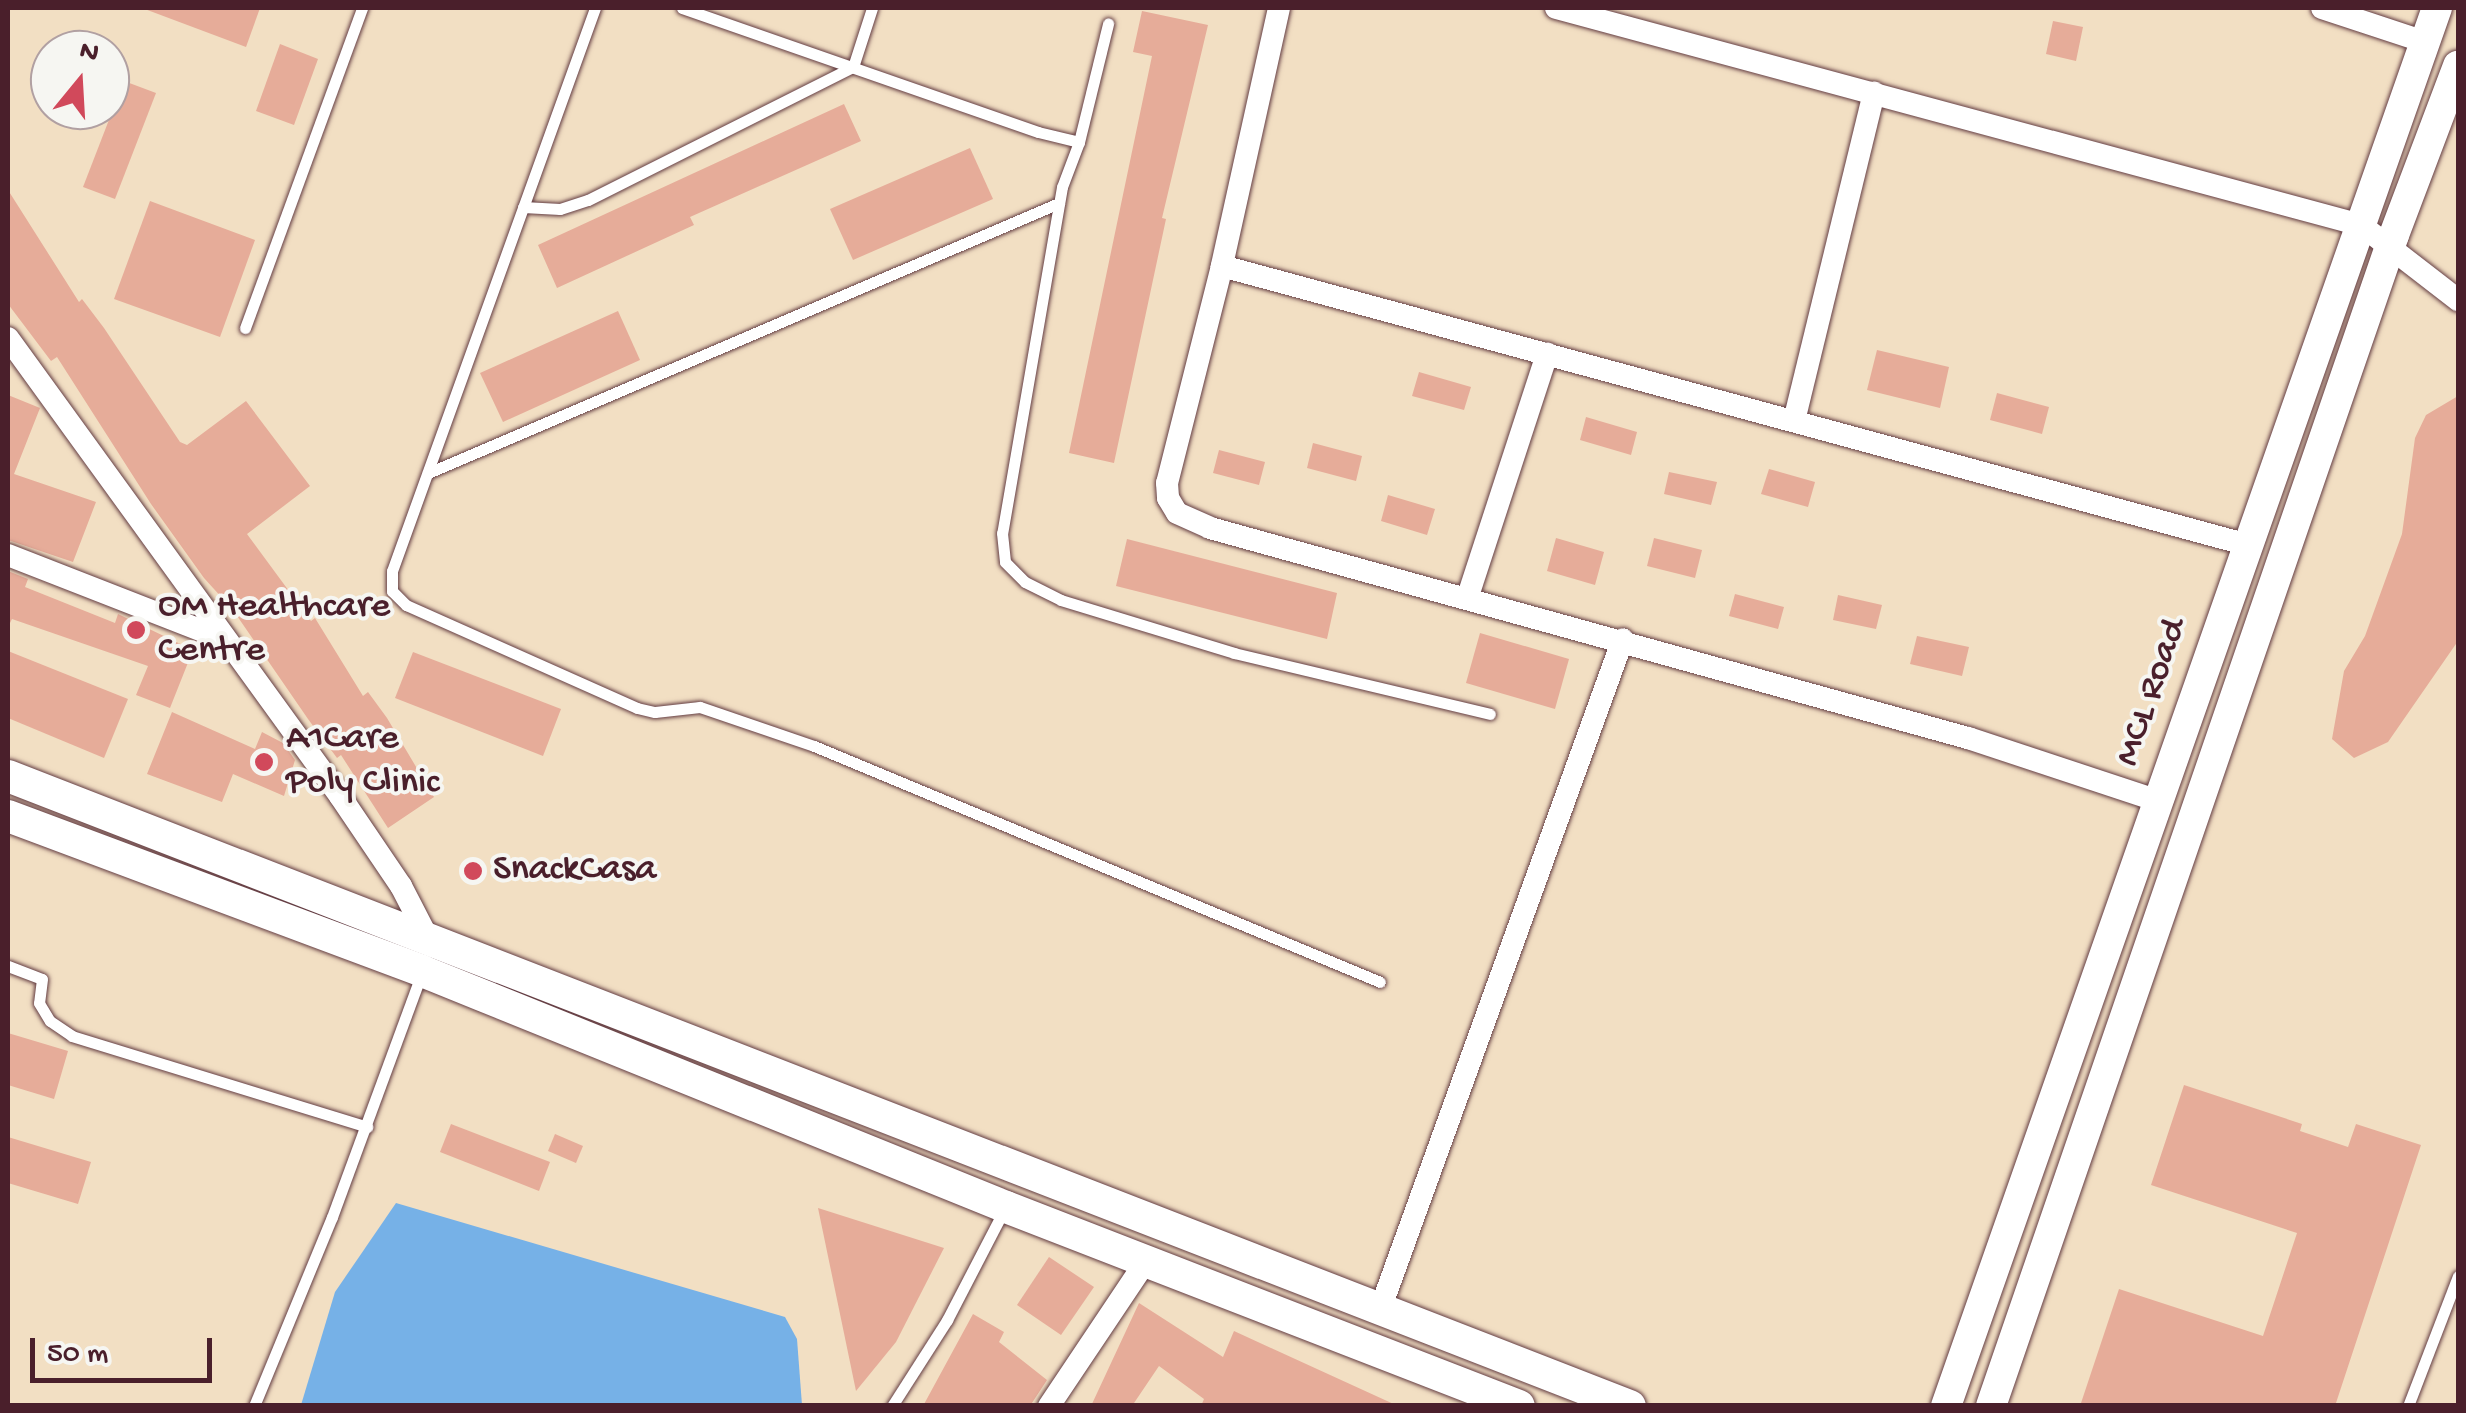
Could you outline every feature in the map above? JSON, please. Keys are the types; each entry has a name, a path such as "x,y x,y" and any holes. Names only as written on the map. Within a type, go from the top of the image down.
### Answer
{"main road":[{"path":"8,776 1006,1207 1481,1399 1519,1406"},
{"path":"8,816 428,956 1381,1307 1630,1406"}],"street":[{"path":"1279,8 1222,266 1168,482 1168,498 1177,513 1210,528 1468,596 1968,738 2158,800"},
{"path":"1556,8 2361,225 2458,300"},
{"path":"2322,8 2425,42"},
{"name":"MCL Road","path":"1946,1406 2437,8"},
{"path":"1991,1406 2390,247 2458,66"},
{"path":"1794,421 1874,93"},
{"path":"1222,266 2248,545"},
{"path":"8,338 340,796 428,956"},
{"path":"1468,596 1546,354"},
{"path":"8,372 40,384"},
{"path":"8,555 224,639"},
{"path":"1381,1307 1623,639"},
{"path":"1049,1406 1146,1262"}],"lane":[{"path":"245,328 362,8"},
{"path":"595,8 392,571 392,591 406,604 637,708 655,712 700,706 814,746 1380,982"},
{"path":"682,8 1079,142"},
{"path":"523,207 560,209 588,200 853,67 872,8"},
{"path":"1108,24 1079,142 1059,203 1002,533 1005,562 1025,582 1061,600 1234,653 1490,714"},
{"path":"428,473 1059,203"},
{"path":"254,1406 367,1126 428,956"},
{"path":"8,966 42,979 40,1003 50,1021 72,1036 367,1126"},
{"path":"892,1406 947,1320 1006,1207"},
{"path":"2408,1406 2458,1276"}],"water":[{"path":"396,1203 785,1317 797,1339 802,1405 301,1405 335,1292"}],"building":[{"path":"142,8 260,8 246,47"},
{"path":"1142,11 1208,25 1162,218 1166,219 1114,463 1069,453 1152,56 1133,52"},
{"path":"2053,21 2083,27 2076,61 2046,54"},
{"path":"280,44 318,59 294,125 256,111"},
{"path":"130,83 156,93 115,199 83,187 105,130 130,130"},
{"path":"844,104 861,141 690,217 694,225 557,288 538,245"},
{"path":"970,148 993,199 853,260 830,209"},
{"path":"8,190 79,302 82,299 104,328 180,442 187,445 246,401 310,486 247,534 311,621 315,618 363,696 368,692 387,718 434,797 388,828 341,755 337,758 233,610 204,578 151,504 57,357 51,361 8,304"},
{"path":"150,201 255,240 220,337 114,299"},
{"path":"618,311 640,360 503,422 480,373"},
{"path":"1877,350 1949,367 1940,408 1867,390"},
{"path":"1419,372 1471,387 1464,410 1412,396"},
{"path":"1997,393 2049,407 2042,434 1990,420"},
{"path":"8,395 40,408 14,474 96,502 73,562 8,540"},
{"path":"2458,396 2458,641 2388,742 2354,758 2332,739 2344,671 2365,636 2402,534 2415,438 2426,415"},
{"path":"1586,417 1637,432 1631,455 1580,440"},
{"path":"1313,443 1362,456 1356,481 1307,468"},
{"path":"1219,450 1265,462 1259,485 1213,473"},
{"path":"1769,469 1815,482 1808,507 1761,494"},
{"path":"1669,472 1717,482 1711,505 1664,494"},
{"path":"1388,495 1435,509 1427,535 1381,521"},
{"path":"1556,538 1604,552 1595,585 1547,571"},
{"path":"1654,538 1702,550 1695,578 1647,566"},
{"path":"1127,539 1337,593 1327,639 1116,586"},
{"path":"8,571 28,579 25,587 115,623 118,614 193,650 170,708 136,695 148,666 12,619 8,627"},
{"path":"1735,594 1784,607 1778,629 1729,616"},
{"path":"1838,595 1882,605 1876,629 1833,620"},
{"path":"1480,633 1569,659 1555,709 1466,683"},
{"path":"1917,636 1969,647 1962,676 1910,664"},
{"path":"8,651 128,699 104,758 8,718"},
{"path":"413,652 561,709 543,756 395,698"},
{"path":"172,712 255,749 262,732 283,743 295,760 284,796 233,774 222,802 147,774"},
{"path":"8,1033 68,1051 54,1099 8,1085"},
{"path":"2184,1085 2302,1124 2300,1131 2348,1147 2356,1124 2421,1145 2335,1406 2080,1406 2119,1289 2263,1336 2297,1233 2151,1185"},
{"path":"451,1124 550,1162 539,1191 440,1152"},
{"path":"555,1134 583,1146 576,1163 548,1151"},
{"path":"8,1137 91,1162 78,1204 8,1183"},
{"path":"818,1208 944,1248 896,1342 856,1391"},
{"path":"1049,1257 1094,1287 1061,1335 1017,1305"},
{"path":"1139,1303 1223,1357 1234,1331 1398,1406 1201,1406 1204,1399 1159,1366 1132,1406 1091,1406"},
{"path":"973,1314 1004,1332 999,1342 1047,1380 1030,1406 923,1406"}],"place":[{"name":"OM Healthcare Centre","path":"136,630"},
{"name":"A1Care Poly Clinic","path":"264,762"},
{"name":"SnackCasa","path":"473,871"}]}
